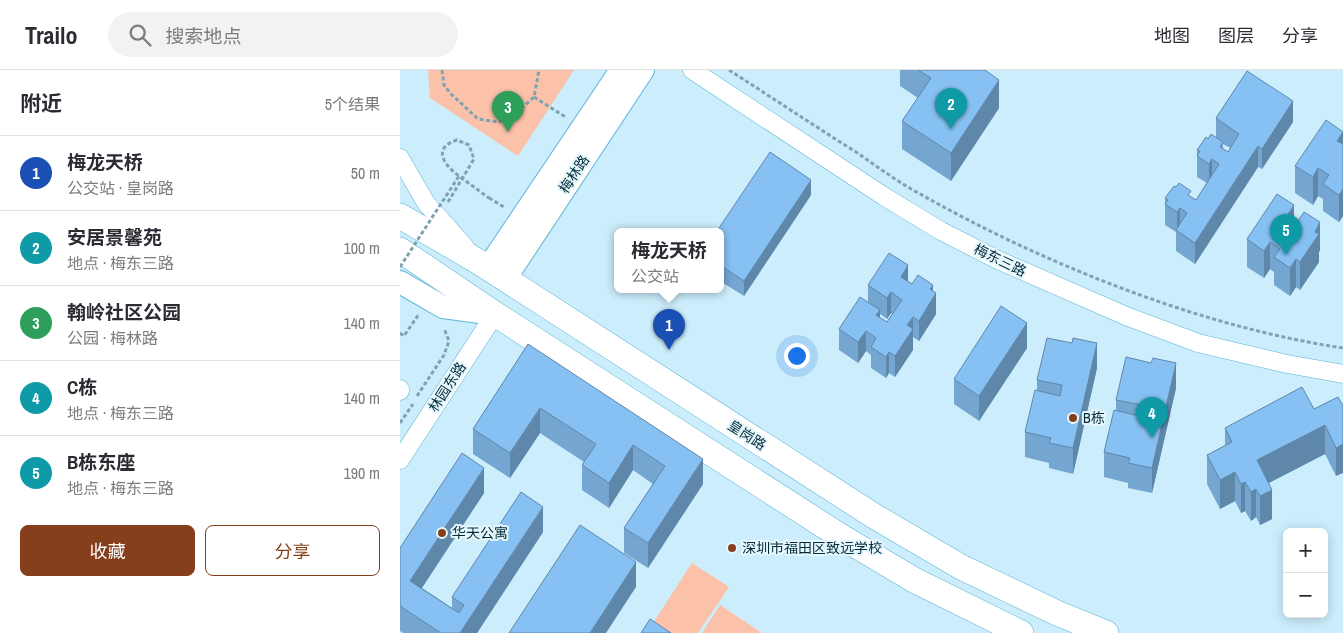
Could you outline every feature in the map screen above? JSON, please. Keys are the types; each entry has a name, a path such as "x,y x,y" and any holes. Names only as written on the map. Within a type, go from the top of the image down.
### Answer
{"highway":[{"path":"400,196 431,234"},
{"name":"皇岗路","path":"400,216 491,269 874,516 961,567 1106,633"},
{"path":"400,250 494,314 840,536 914,580 1021,633"}],"main road":[{"name":"梅林路","path":"491,269 621,70"},
{"name":"梅林路","path":"491,269 643,70"},
{"path":"400,282 442,307 494,314"}],"street":[{"name":"梅东三路","path":"692,70 884,197 941,231 998,260 1110,310 1198,343 1343,374"},
{"path":"400,158 426,203 491,269"},
{"name":"林园东路","path":"400,460 494,314"}],"path":[{"path":"442,70 444,85 478,119 499,122 519,112 534,97 539,70"},
{"path":"729,70 920,194 1001,238 1084,273 1175,306 1238,325 1314,344 1343,348"},
{"path":"534,97 568,118"},
{"path":"448,203 466,174 474,159 473,151 469,145 457,140 446,146 442,154 444,162 459,176 489,198 504,207"},
{"path":"400,267 459,176"},
{"path":"400,333 404,336 420,311"},
{"path":"400,423 444,355 449,341 447,332 440,323"}],"shaded area":[{"path":"428,70 574,70 518,156 430,98"},
{"path":"692,563 729,587 698,633 662,633 651,626"},
{"path":"720,605 762,633 702,633"}],"building":[{"path":"918,70 985,70 999,80 951,153 902,121 931,78"},
{"path":"1247,71 1293,101 1262,149 1258,146 1195,243 1176,230 1187,213 1180,208 1177,212 1165,204 1168,200 1165,198 1174,186 1176,187 1179,183 1191,191 1188,195 1196,200 1219,164 1212,159 1209,164 1197,156 1200,151 1197,150 1206,137 1208,139 1211,134 1223,142 1220,147 1228,152 1239,134 1216,118"},
{"path":"1326,120 1343,132 1337,141 1343,144 1343,189 1339,195 1323,184 1329,175 1318,168 1313,177 1295,166"},
{"path":"770,152 811,180 744,281 724,268 724,228 719,228"},
{"path":"1277,194 1294,205 1288,214 1298,221 1304,212 1320,222 1315,232 1319,234 1300,262 1296,259 1290,268 1274,257 1280,249 1270,242 1264,251 1247,239"},
{"path":"889,253 908,265 901,277 912,284 918,275 933,285 930,289 936,293 919,321 913,317 907,325 913,329 895,356 889,352 886,357 871,347 876,338 866,331 858,342 839,329 860,297 880,310 876,315 887,322 902,300 891,292 887,298 868,285"},
{"path":"1001,306 1027,323 979,396 954,379"},
{"name":"B栋","path":"1047,338 1072,343 1073,338 1097,343 1073,448 1049,443 1051,438 1025,432 1035,390 1060,396 1062,385 1037,380"},
{"path":"528,344 703,459 648,543 624,528 665,466 633,445 609,483 582,465 596,444 540,408 510,453 473,429"},
{"path":"1126,357 1151,363 1153,358 1176,363 1152,468 1128,463 1130,458 1104,452 1114,410 1139,416 1142,405 1116,400"},
{"path":"1302,387 1314,409 1338,397 1343,406 1343,444 1336,448 1325,425 1257,460 1272,490 1260,496 1256,489 1251,492 1245,482 1241,484 1235,472 1220,480 1207,455 1232,442 1225,428"},
{"path":"462,453 484,468 410,581 459,613 464,605 452,597 521,492 543,507 460,633 441,633 400,606 400,548"},
{"path":"580,525 636,562 590,633 509,633"},
{"path":"650,619 671,633 641,633"}],"place":[{"name":"安居景馨苑","path":"951,129"},
{"name":"翰岭社区公园","path":"508,132"},
{"name":"B栋东座","path":"1286,255"},
{"name":"梅龙天桥","path":"669,350"},
{"name":"B栋","path":"1073,418"},
{"name":"C栋","path":"1152,438"},
{"name":"华天公寓","path":"442,533"},
{"name":"深圳市福田区致远学校","path":"732,548"}]}
